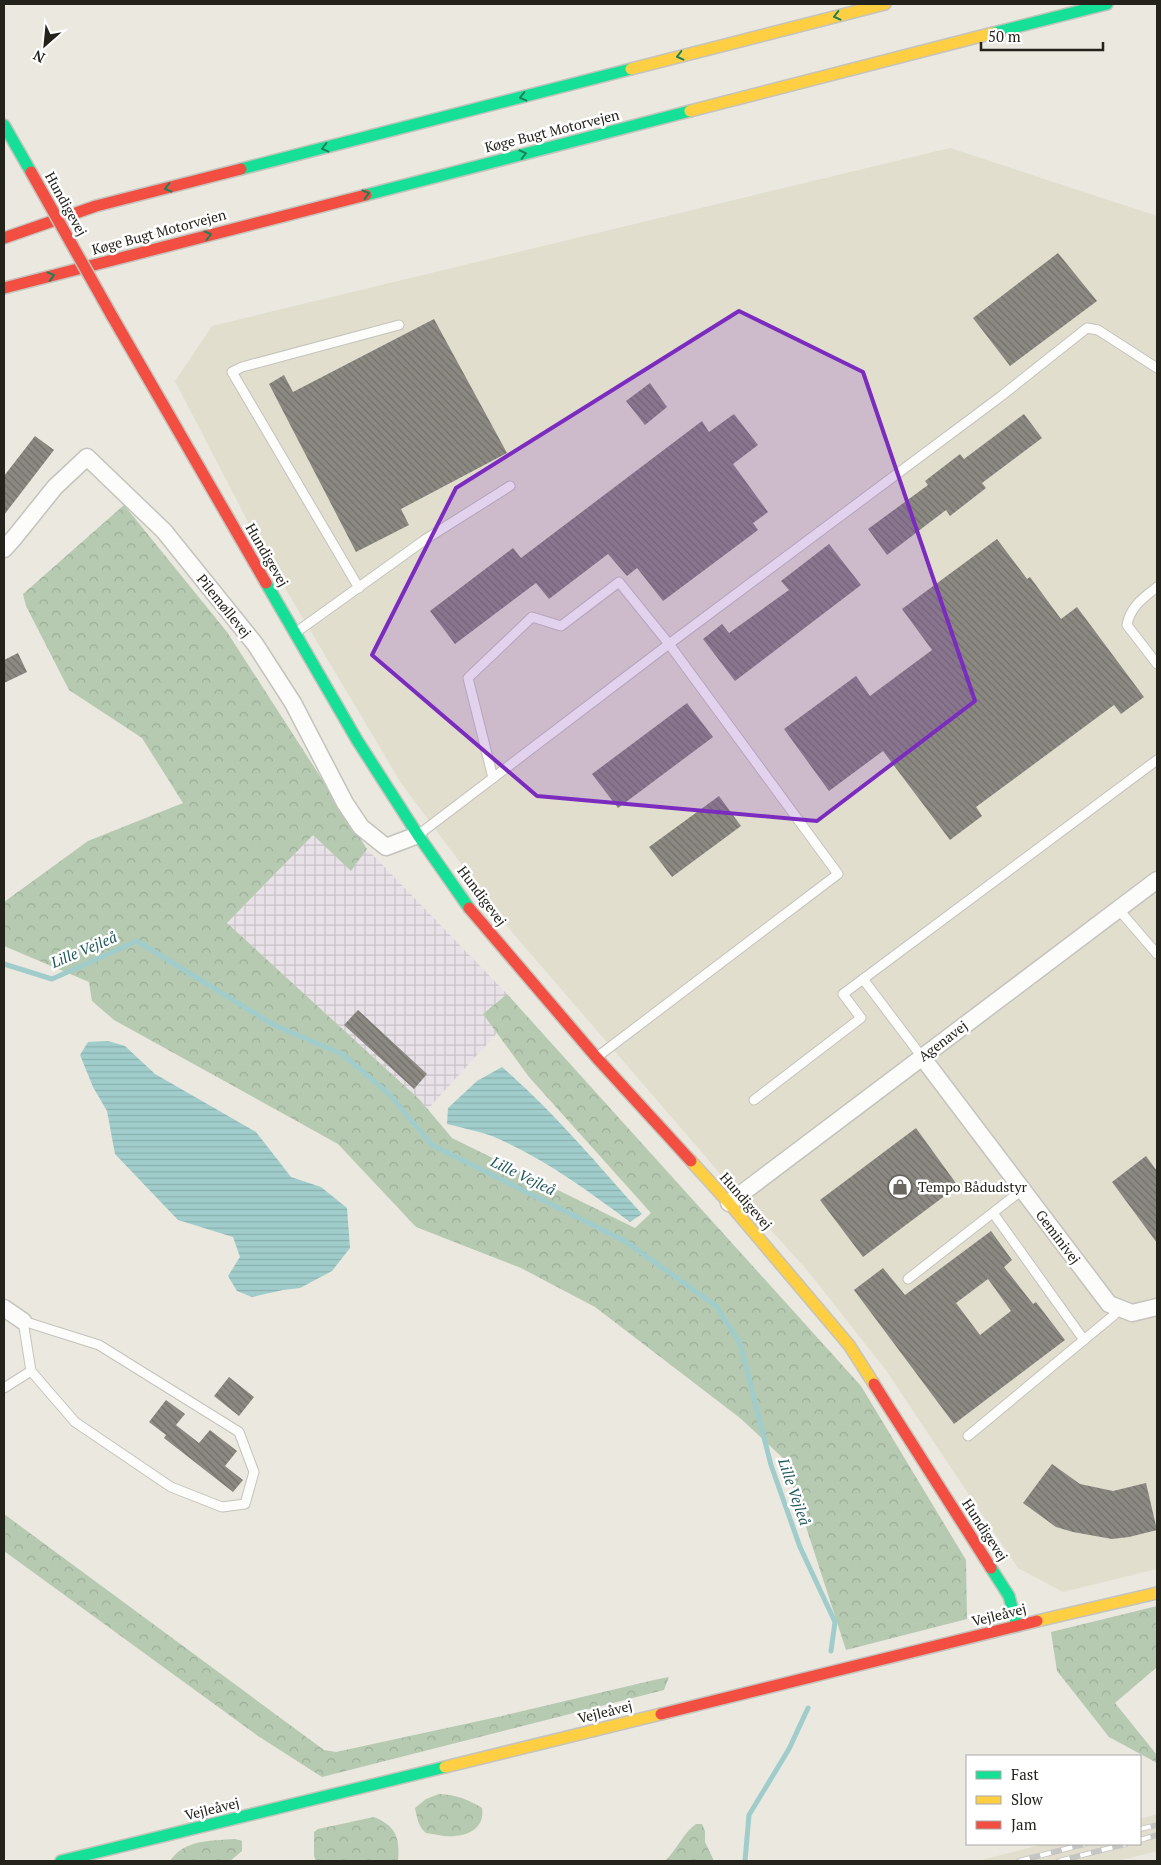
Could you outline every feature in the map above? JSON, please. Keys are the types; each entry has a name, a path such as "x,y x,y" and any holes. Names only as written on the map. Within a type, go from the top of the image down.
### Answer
{"main road":[{"path":"4,238 96,206 885,4"},
{"name":"Køge Bugt Motorvejen","path":"4,288 1107,4"},
{"name":"Hundigevej","path":"4,125 356,740 418,835 470,909 596,1057 729,1203 849,1344 1009,1596 1017,1626"},
{"path":"41,214 96,206"},
{"name":"Vejleåvej","path":"61,1861 1157,1593"}],"street":[{"name":"Pilemøllevej","path":"4,548 55,487 87,456 164,531 255,644 293,703 345,804 361,827 386,847 418,835"},
{"name":"Agenavej","path":"729,1203 1157,880"},
{"name":"Geminivej","path":"922,1057 1109,1304 1120,1308"},
{"path":"1120,1308 1132,1313 1157,1307"},
{"path":"4,1308 23,1321"}],"lane":[{"path":"358,588 232,372 242,367 399,325"},
{"path":"418,835 669,644 1000,397 1086,328 1098,330 1157,368"},
{"path":"295,633 426,539 510,486"},
{"path":"494,778 468,678 532,617 560,626 619,582 669,644 838,874 596,1057"},
{"path":"1157,587 1137,602 1127,625 1157,664"},
{"path":"754,1100 861,1018 843,994 1157,760"},
{"path":"1119,910 1157,954"},
{"path":"863,979 922,1057"},
{"path":"908,1279 1022,1190"},
{"path":"993,1213 1084,1340"},
{"path":"968,1436 1120,1308"},
{"path":"23,1321 99,1345 239,1432 254,1472 245,1504 222,1507 171,1487 75,1422 32,1371 23,1321"},
{"path":"4,1388 32,1371"}],"highlighted area":[{"path":"739,311 863,372 975,701 817,821 537,796 372,655 456,488"}],"shaded area":[{"path":"950,148 1157,216 1157,1569 1063,1592 1018,1568 885,1369 807,1270 724,1178 511,931 401,783 263,551 175,381 212,326"},
{"path":"313,835 351,870 367,849 507,994 483,1014 497,1033 428,1109 227,923"},
{"path":"1157,1814 1157,1851 1118,1861 978,1861 1040,1845 1141,1845 1141,1819"}],"green space":[{"path":"124,505 227,632 367,849 351,871 313,835 227,923 420,1100 452,1138 635,1228 651,1213 529,1077 483,1014 507,994 861,1386 966,1560 967,1619 846,1650 784,1459 740,1418 595,1307 521,1268 416,1227 338,1144 114,1020 92,1001 89,982 4,946 4,902 88,841 183,803 142,738 69,690 26,606 23,594"},
{"path":"4,1514 324,1750 336,1752 669,1677 664,1690 322,1777 258,1736 4,1551"},
{"path":"1157,1606 1157,1667 1115,1703 1157,1755 1157,1763 1109,1737 1057,1671 1051,1632"},
{"path":"439,1794 462,1798 482,1808 482,1817 475,1829 469,1833 453,1836 423,1831 415,1808 426,1799"},
{"path":"374,1817 387,1824 395,1834 398,1846 398,1861 316,1861 314,1856 314,1832 318,1829"},
{"path":"696,1824 702,1824 705,1831 705,1842 714,1861 665,1861 687,1832"},
{"path":"235,1839 242,1841 242,1851 230,1861 170,1861 183,1849 199,1842"}],"water":[{"path":"108,1041 125,1046 155,1074 256,1132 291,1177 321,1187 347,1208 350,1248 332,1271 300,1288 252,1297 237,1291 228,1276 240,1257 233,1237 178,1220 115,1154 107,1111 93,1087 80,1055 88,1042"},
{"path":"502,1067 557,1120 642,1214 630,1222 581,1186 511,1144 476,1131 447,1124 448,1108 477,1081"}],"building":[{"path":"1058,253 1097,301 1010,366 973,318"},
{"path":"434,319 507,453 401,509 409,525 356,552 269,384 284,375 293,392"},
{"path":"650,383 667,407 645,425 626,401"},
{"path":"734,414 758,445 733,464 768,512 753,523 758,530 663,601 637,568 627,576 608,554 549,599 536,583 455,644 430,611 513,548 521,558 702,421 709,432"},
{"path":"1024,414 1042,438 982,483 986,488 950,516 946,510 887,555 868,529 928,485 925,481 960,454 964,459"},
{"path":"35,436 54,450 4,515 4,476"},
{"path":"997,539 1027,579 1030,577 1061,619 1077,607 1144,697 1121,714 1114,705 976,807 982,816 950,840 883,751 829,791 784,729 856,676 870,696 932,650 902,609"},
{"path":"829,544 861,585 735,681 703,639 722,624 729,633 789,590 781,581"},
{"path":"18,653 27,672 4,683 4,660"},
{"path":"687,703 713,737 618,808 592,774"},
{"path":"719,796 741,826 672,877 649,847"},
{"path":"358,1010 427,1074 414,1089 344,1025"},
{"path":"916,1128 958,1186 863,1257 820,1200"},
{"path":"1146,1156 1157,1171 1157,1243 1112,1182"},
{"path":"991,1231 1012,1260 1004,1267 1033,1304 1036,1302 1065,1340 954,1424 854,1290 883,1268 905,1295","holes":["988,1279 1011,1311 980,1335 956,1303"]},
{"path":"229,1377 254,1397 239,1416 214,1396"},
{"path":"166,1400 185,1414 176,1425 199,1443 210,1430 237,1451 225,1466 243,1480 233,1492 164,1438 166,1435 149,1422"},
{"path":"1052,1464 1080,1484 1113,1491 1146,1483 1157,1530 1112,1539 1056,1527 1023,1503"}],"waterway":[{"name":"Lille Vejleå","path":"4,964 52,979 137,941 274,1025 342,1054 390,1095 432,1145 625,1241 716,1306 740,1343 771,1465 800,1547 835,1622 831,1651"},
{"name":"Lille Vejleå","path":"745,1861 749,1815 789,1749 808,1708"}],"railway":[{"path":"1141,1829 1157,1825"},
{"path":"1141,1840 1157,1835"},
{"path":"1019,1861 1081,1845"},
{"path":"1059,1861 1122,1845"}],"traffic: fast":[{"path":"993,33 1107,4"},
{"path":"241,169 631,69"},
{"path":"366,195 690,111"},
{"path":"4,125 31,172"},
{"path":"266,583 357,740 418,835 469,908"},
{"path":"991,1568 1009,1596 1017,1626"},
{"path":"61,1861 445,1767"}],"traffic: slow":[{"path":"631,69 885,4"},
{"path":"690,111 993,33"},
{"path":"691,1161 849,1345 874,1384"},
{"path":"1037,1621 1157,1593"},
{"path":"445,1767 661,1714"}],"traffic: jam":[{"path":"4,238 96,206 241,169"},
{"path":"31,172 112,316"},
{"path":"4,288 366,195"},
{"path":"112,316 266,583"},
{"path":"469,908 596,1057 691,1161"},
{"path":"874,1384 991,1568"},
{"path":"661,1714 1037,1621"}],"place":[{"name":"Tempo Bådudstyr","path":"900,1187"}]}
